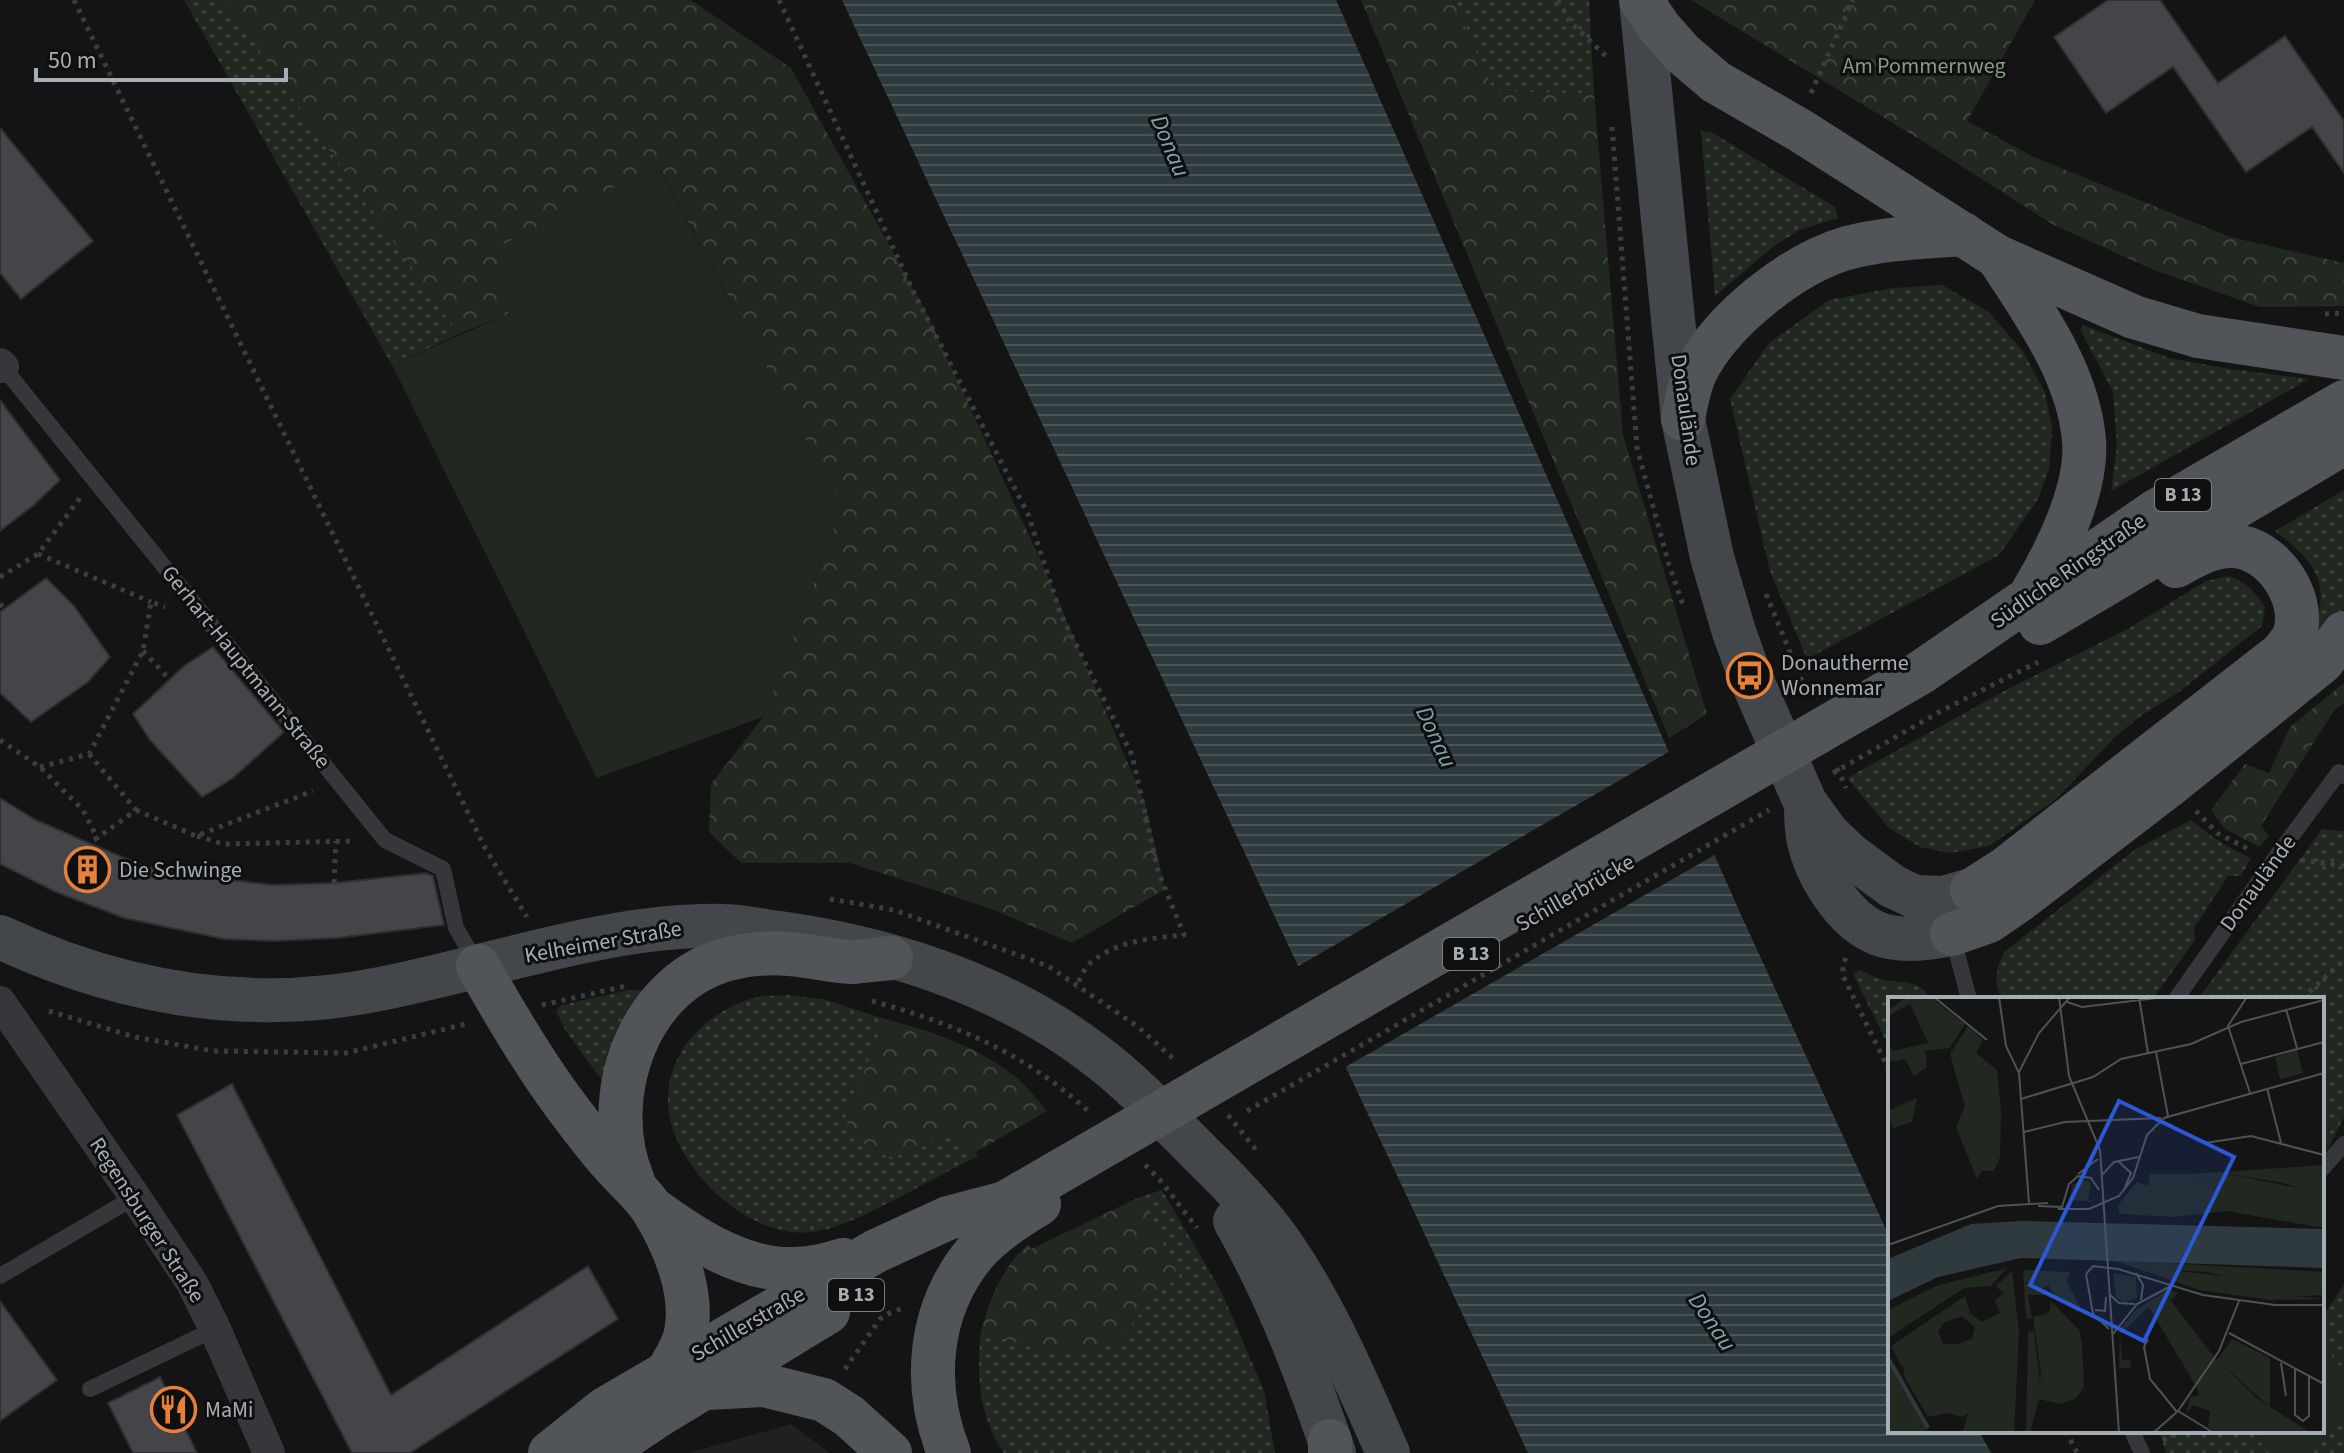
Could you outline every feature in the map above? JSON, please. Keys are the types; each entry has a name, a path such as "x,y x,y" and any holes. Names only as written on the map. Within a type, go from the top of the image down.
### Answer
{"main road":[{"path":"1641,0 1682,53 1716,82 1801,131 1981,245 2147,321 2198,336 2344,358"},
{"path":"1683,419 1696,371 1730,325 1776,283 1809,263 1843,249 1881,240 1981,245 2041,323 2077,402 2085,442 2080,483 2049,565 2046,604 2096,607 2216,547 2237,546 2252,552 2267,561 2293,591 2297,615 2295,634 2282,653 2005,869 1972,890"},
{"name":"Südliche Ringstraße","path":"1930,691 2046,604 2156,511 2344,402"},
{"name":"Südliche Ringstraße","path":"2046,604 2344,443"},
{"path":"1952,934 1989,921 2172,783 2322,662 2344,633"},
{"name":"Schillerbrücke","path":"1010,1211 1930,691"},
{"path":"890,1453 849,1416 824,1400 764,1385 686,1379 679,1353 686,1334 688,1315 684,1279 677,1259 629,1170 620,1127 620,1098 626,1071 642,1029 668,993 711,965 763,953 798,954 853,962 891,958"},
{"path":"478,966 546,1079 596,1145 645,1200 691,1237 759,1266 793,1269 824,1265 876,1251"},
{"path":"949,1453 932,1385 932,1357 937,1330 949,1295 961,1273 1010,1211"},
{"name":"Schillerstraße","path":"602,1453 686,1379 876,1251 948,1218 1010,1211"},
{"name":"Schillerstraße","path":"550,1453 605,1409 686,1379 931,1248 1010,1211"}],"street":[{"name":"Donaulände","path":"1641,0 1683,419 1712,557 1734,632 1750,676 1805,794"},
{"path":"1805,794 1828,834 1850,855 1892,886 1915,897 1943,898 1972,890"},
{"path":"1805,794 1808,838 1817,869 1849,914 1887,937 1921,939 1952,934"},
{"name":"Kelheimer Straße","path":"0,937 43,957 124,983 213,998 283,1002 381,989 638,931 726,925 845,944 978,988 1056,1027 1096,1055 1134,1088 1245,1198 1286,1250 1316,1302 1388,1453"},
{"name":"Regensburger Straße","path":"0,1002 192,1283 269,1453"},
{"path":"1202,1154 1283,1314 1331,1449"}],"lane":[{"name":"Gerhart-Hauptmann-Straße","path":"1,366 385,840 443,869 456,928 478,966"},
{"name":"Donaulände","path":"2177,997 2276,857 2342,774"},
{"path":"1952,934 1958,911 1972,890"},
{"path":"1915,897 1952,934 1968,997"},
{"path":"2324,1167 2344,1144"},
{"path":"0,1276 135,1197"},
{"path":"90,1389 215,1329"},
{"path":"2133,1433 2142,1453"}],"path":[{"path":"74,0 485,848 526,916"},
{"path":"779,0 914,293 1028,514 1061,615 1132,755 1158,871 1184,935 1117,947 1087,966 1056,1027"},
{"path":"1558,0 1570,22 1606,57"},
{"path":"1808,101 1853,0"},
{"path":"2321,314 2344,313"},
{"path":"0,577 38,554 94,479"},
{"path":"38,554 211,624"},
{"path":"1764,590 1811,703"},
{"path":"40,767 89,754 143,651 151,602"},
{"path":"143,651 170,680"},
{"name":"Schillerbrücke","path":"1231,1121 1805,794 1930,691"},
{"path":"0,740 40,767 83,810 97,838"},
{"path":"89,754 136,810 223,844 385,840"},
{"path":"1834,760 1853,801"},
{"path":"196,836 338,781"},
{"path":"89,843 136,810"},
{"path":"334,883 336,841"},
{"path":"2276,857 2344,866"},
{"path":"2304,997 2344,960"},
{"path":"1135,1176 1149,1168"},
{"path":"2067,1433 2077,1453"}],"shaded area":[{"path":"791,1424 830,1453 688,1453"}],"green space":[{"path":"184,0 224,0 459,334 392,365"},
{"path":"224,0 691,0 791,68 925,310 1043,566 1145,803 1165,889 1072,943 989,908 850,863 741,863 709,832 711,784 763,717 842,507 658,166 508,314 459,334"},
{"path":"1361,0 1453,0 1494,91 1594,94 1623,435 1707,714 1669,738"},
{"path":"1453,0 1589,0 1594,94 1493,91"},
{"name":"Am Pommernweg","path":"1691,0 2035,0 1967,121 2034,157 2230,237 2344,263 2344,306 2260,307 2154,270 2052,224"},
{"path":"1701,131 1711,132 1835,207 1838,218 1800,230 1775,245 1715,296"},
{"path":"657,165 842,507 763,717 597,778 392,365 508,314 496,248"},
{"path":"1942,285 1989,312 2024,353 2045,393 2052,427 2049,469 2038,499 1999,555 1807,659 1770,571 1730,399 1769,343 1829,300 1893,288"},
{"path":"2083,325 2169,358 2309,379 2111,491 2117,446 2113,392 2080,329"},
{"path":"2344,490 2344,608 2341,615 2310,643 2320,607 2318,579 2303,556 2275,531"},
{"path":"2229,576 2250,588 2265,607 2262,626 2179,692 2117,735 2055,800 1989,846 1950,853 1920,847 1889,828 1847,778 2008,689 2131,627 2206,581"},
{"path":"2344,683 2344,703 2335,709 2261,826 2269,836 2259,847 2224,828 2211,810 2245,764 2269,773 2290,727"},
{"path":"2191,820 2251,858 2241,876 2228,876 2194,928 2195,940 2154,997 2001,997 1997,975 2004,952 2136,849"},
{"path":"2322,829 2344,831 2344,1117 2324,1152 2324,997 2199,997"},
{"path":"1860,970 1884,980 1917,985 1929,997 1888,997 1888,1045 1853,974"},
{"path":"630,990 650,993 604,1083 567,1033 556,1011 561,1005"},
{"path":"787,995 823,999 885,1019 846,1117 891,1159 952,1132 978,1156 858,1218 811,1232 788,1231 765,1225 722,1199 688,1160 677,1139 670,1118 668,1097 671,1077 689,1041 719,1014 757,997"},
{"path":"885,1019 937,1035 987,1057 1021,1082 1047,1111 976,1152 978,1156 952,1132 891,1159 851,1137 846,1117"},
{"path":"1162,1190 1221,1291 1242,1339 1264,1391 1275,1453 1004,1453 989,1425 981,1395 981,1332 1043,1350 1137,1319 1146,1298 1180,1278 1140,1197"},
{"path":"1140,1197 1180,1278 1146,1298 1137,1319 1117,1342 1090,1351 1043,1350 981,1332 998,1284 1028,1244 1031,1249"},
{"path":"2344,1285 2344,1453 2166,1453 2160,1433 2324,1433 2324,1314"},
{"path":"2330,1353 2344,1372 2344,1422 2304,1453 2269,1453 2254,1433 2324,1433 2324,1358"}],"water":[{"name":"Donau","path":"842,0 1336,0 1741,915 1888,1234 1888,1433 1980,1433 1991,1453 1528,1453"}],"pier":[{"path":"1672,750 1718,853 1342,1069 1295,968"}],"building":[{"path":"2108,0 2160,0 2218,83 2285,36 2344,121 2344,173 2312,127 2246,172 2173,67 2106,113 2054,37"},
{"path":"0,128 93,241 21,299 0,273"},
{"path":"0,400 60,480 0,531"},
{"path":"46,578 74,606 110,657 88,682 31,722 0,693 0,612"},
{"path":"213,647 284,732 233,778 202,797 150,740 133,714 184,666"},
{"name":"Die Schwinge","path":"0,798 36,820 141,865 186,875 273,885 334,883 426,873 433,876 444,925 337,938 274,941 224,939 124,918 56,892 0,864"},
{"path":"232,1084 391,1395 588,1266 618,1319 410,1453 352,1453 177,1115"},
{"path":"0,1301 57,1380 0,1421"},
{"path":"160,1377 197,1453 133,1453 108,1403"}],"place":[{"name":"Donautherme Wonnemar","path":"1750,676"},
{"name":"Die Schwinge","path":"88,870"},
{"name":"MaMi","path":"174,1410"}]}
